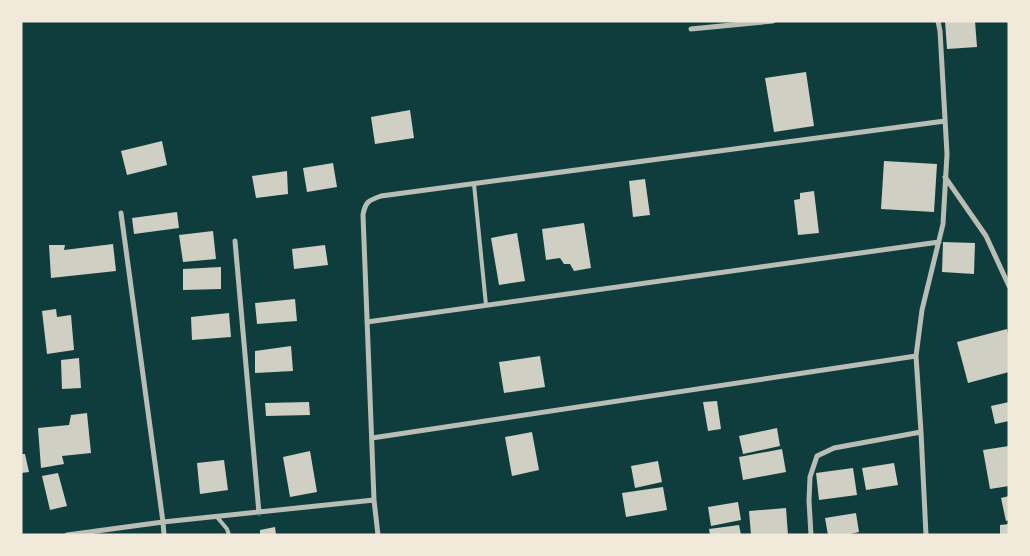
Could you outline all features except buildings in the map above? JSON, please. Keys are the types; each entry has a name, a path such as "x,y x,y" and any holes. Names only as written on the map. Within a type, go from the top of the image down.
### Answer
{"street":[{"path":"691,29 773,21"},
{"path":"926,535 916,356 922,310 943,224 947,154 938,21"},
{"path":"378,535 374,500 364,215 365,206 372,199 382,196 945,122"},
{"path":"945,177 986,236 1009,286"},
{"path":"120,213 164,535"},
{"path":"235,241 259,513"},
{"path":"367,322 939,242"},
{"path":"372,438 916,356"},
{"path":"811,535 810,477 817,456 834,448 921,432"},
{"path":"67,535 163,522 374,500"}],"lane":[{"path":"474,184 486,305"},
{"path":"217,517 227,529 229,535"}]}
